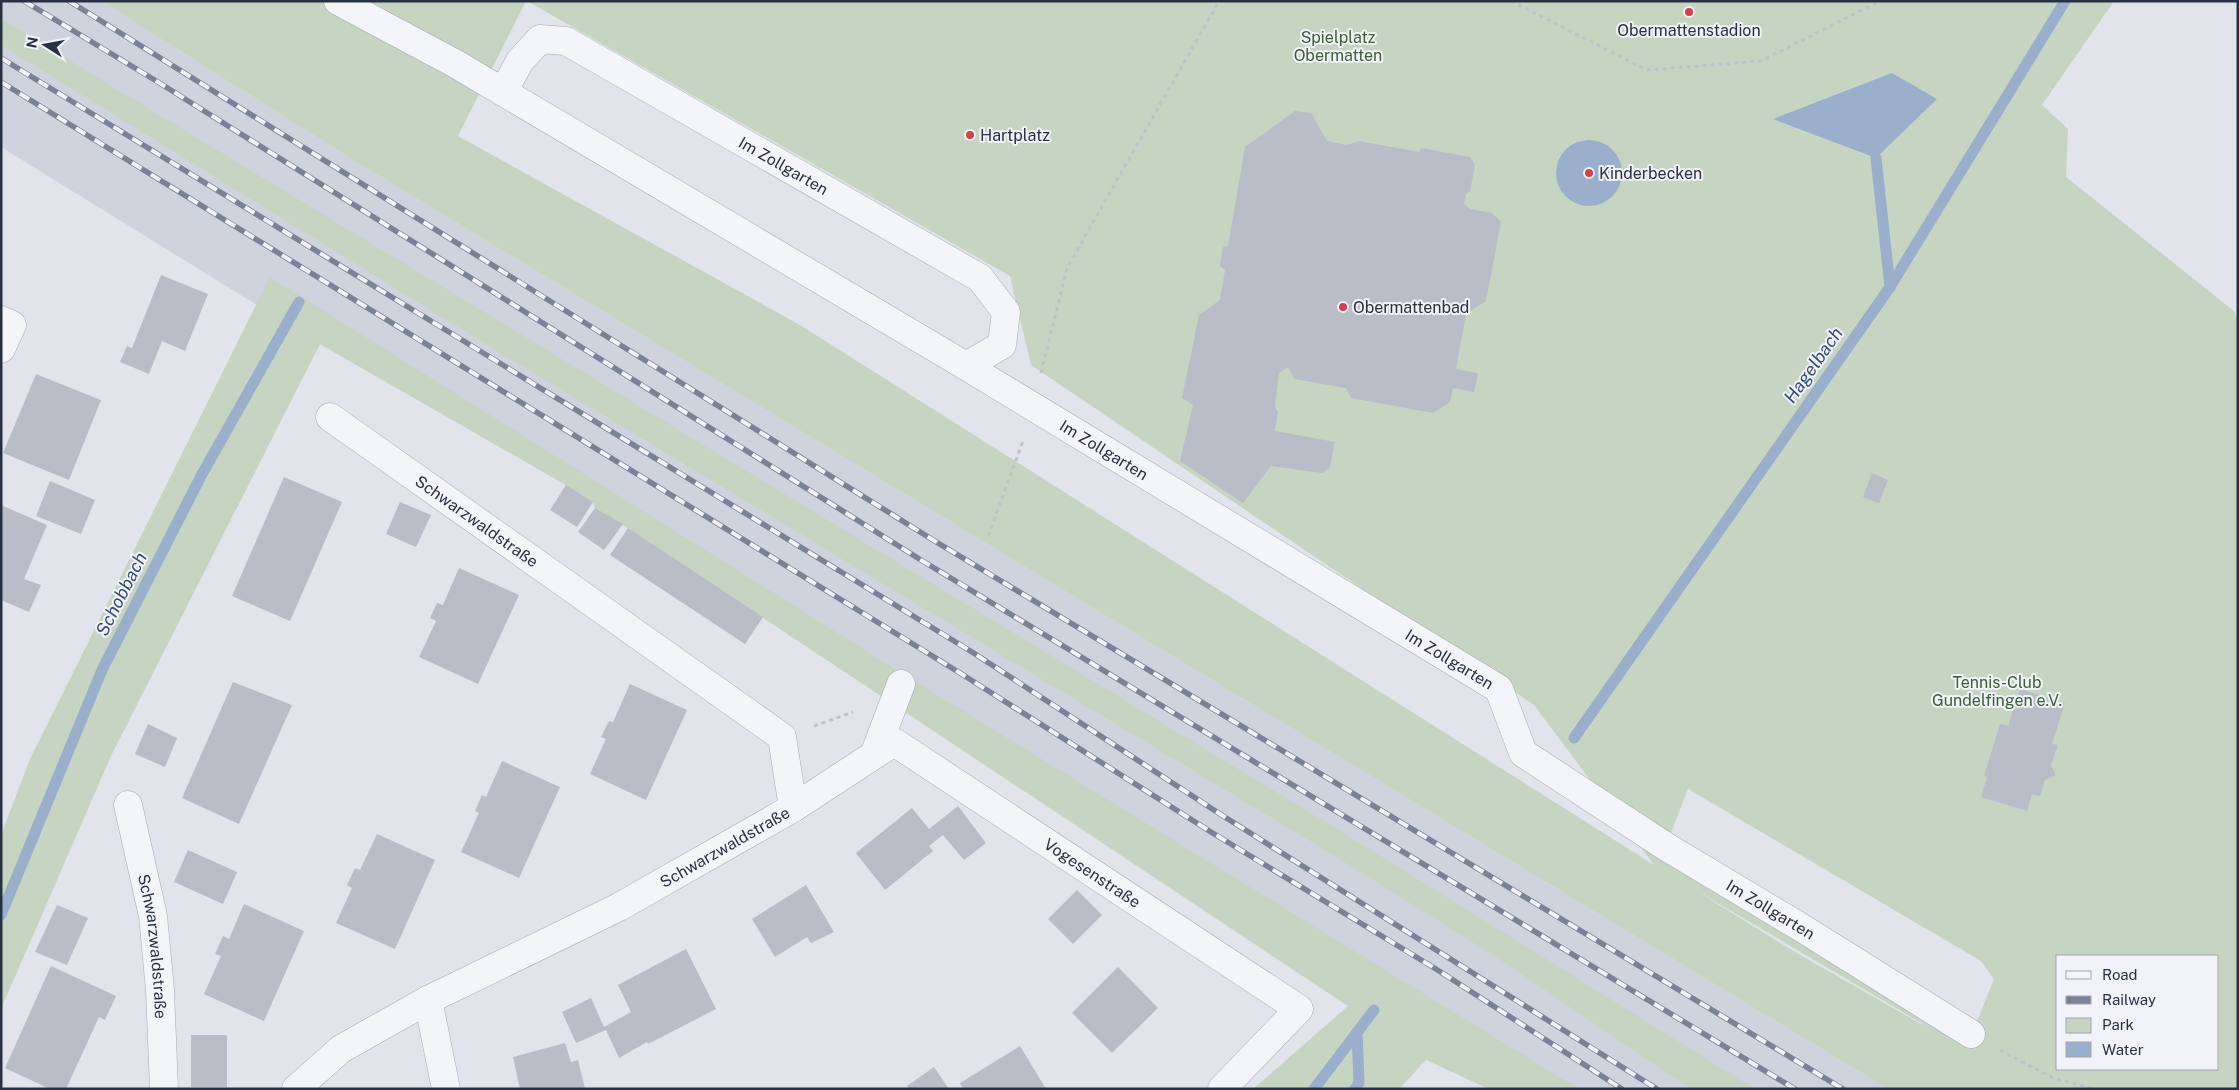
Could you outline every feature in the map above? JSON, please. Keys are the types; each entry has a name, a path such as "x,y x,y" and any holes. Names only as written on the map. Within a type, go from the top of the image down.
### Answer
{"street":[{"name":"Im Zollgarten","path":"338,1 504,92 966,366 1032,408 1499,689 1522,753 1665,846 1802,928 1971,1034"},
{"name":"Im Zollgarten","path":"504,92 520,61 540,39 566,41 980,278 1006,312 1002,345 966,366"},
{"path":"1,320 12,325 1,349"},
{"name":"Schwarzwaldstraße","path":"296,1089 341,1048 428,1000 619,907 793,808 782,737 330,417"},
{"path":"874,755 901,684"},
{"name":"Vogesenstraße","path":"793,808 894,742 1299,1009 1222,1089"},
{"name":"Schwarzwaldstraße","path":"128,805 153,916 160,990 164,1089"},
{"path":"428,1000 446,1089"}],"path":[{"path":"988,536 1022,447 1067,268 1219,1"},
{"path":"1511,1 1647,70 1761,61 1880,1"},
{"path":"782,737 856,711"},
{"path":"1971,1034 2053,1078 2094,1089"}],"shaded area":[{"path":"1,1 101,1 345,155 1888,1089 1489,1089 1348,1006 628,528 595,508 593,502 320,344 1,147"}],"green space":[{"path":"101,1 526,1 458,136 800,325 1654,865 1534,705 1031,365 1010,276 527,1 2114,1 2042,105 2068,129 2066,177 2234,311 2238,321 2238,1089 1888,1089 345,155","holes":["1688,789 1981,961 1994,979 1976,1024 1666,846","1692,888 1923,1024 1923,1025 1795,952"]},
{"path":"1,19 1342,832 1755,1089 1691,1089 1493,955 1325,850 502,354 1,45"},
{"path":"270,277 895,669 1579,1089 1489,1089 1426,1060 1399,1089 1253,1089 1348,1006 628,528 595,508 593,502 320,344 111,756 1,1009 1,835 30,759"}],"water":[{"path":"1892,73 1937,99 1876,158 1773,119"},
{"name":"Kinderbecken","path":"1589,140 1601,143 1612,150 1619,161 1622,173 1619,185 1612,196 1601,203 1589,206 1577,203 1566,196 1559,185 1556,173 1559,161 1566,150 1577,143"}],"building":[{"name":"Obermattenbad","path":"1295,111 1311,113 1327,141 1347,145 1359,141 1419,152 1421,148 1470,157 1475,165 1470,191 1466,194 1464,204 1470,209 1492,213 1501,222 1486,301 1466,314 1456,369 1478,373 1474,392 1453,388 1450,402 1433,413 1351,398 1346,388 1294,379 1288,367 1279,373 1275,406 1278,412 1275,431 1335,442 1330,467 1322,473 1271,466 1243,503 1180,461 1193,405 1182,398 1199,315 1220,300 1225,270 1220,266 1223,247 1228,246 1245,147"},
{"path":"161,275 208,294 185,351 162,341 149,374 120,362 127,346 132,348"},
{"path":"36,374 101,400 69,480 3,453"},
{"path":"1872,473 1888,480 1879,503 1863,497"},
{"path":"284,477 342,502 290,621 232,596"},
{"path":"50,481 95,500 81,534 36,516"},
{"path":"566,485 593,502 577,527 550,510"},
{"path":"400,502 431,515 416,547 386,534"},
{"path":"1,505 47,525 24,579 41,585 29,612 1,600"},
{"path":"595,508 623,524 604,550 578,532"},
{"path":"628,528 763,617 745,644 610,555"},
{"path":"459,568 519,595 478,684 419,657 436,621 430,618 437,603 443,605"},
{"path":"233,682 292,705 239,824 182,798"},
{"path":"630,684 687,710 646,800 590,774 606,739 601,737 609,721 613,722"},
{"path":"2020,689 2065,703 2052,744 2058,745 2051,765 2056,775 2045,780 2040,796 2032,794 2027,811 1981,797 1987,777 1984,776 2000,724 2008,726"},
{"path":"148,724 177,738 165,767 135,754"},
{"path":"502,761 560,787 519,878 461,852 479,813 475,811 482,795 486,797"},
{"path":"958,806 986,843 964,860 943,835 929,846 933,851 885,890 856,853 912,808 929,829"},
{"path":"377,834 435,860 395,949 336,923 352,888 347,885 355,868 360,870"},
{"path":"188,850 237,872 223,904 174,882"},
{"path":"806,885 834,932 811,943 807,937 775,957 752,919"},
{"path":"1077,890 1102,915 1073,944 1048,919"},
{"path":"244,904 304,931 264,1021 204,994 221,956 215,954 223,936 229,939"},
{"path":"57,905 88,918 67,965 35,952"},
{"path":"686,949 716,1009 648,1044 647,1042 619,1058 606,1030 576,1043 562,1012 591,998 604,1027 631,1012 618,985"},
{"path":"51,966 116,996 105,1020 99,1017 66,1089 50,1089 5,1068"},
{"path":"1118,967 1158,1008 1112,1053 1072,1013"},
{"path":"191,1035 227,1035 227,1087 191,1087"},
{"path":"565,1043 571,1062 578,1060 585,1089 520,1089 513,1057"},
{"path":"1020,1046 1046,1089 963,1089 960,1083"},
{"path":"934,1067 949,1089 909,1089 907,1086"}],"waterway":[{"name":"Hagelbach","path":"1574,738 1890,287 2065,1"},
{"path":"1876,158 1890,287"},
{"name":"Schobbach","path":"1,915 102,670 201,476 299,302"},
{"name":"Hagelbach","path":"1314,1089 1374,1010"},
{"path":"1355,1089 1359,1083 1357,1032"}],"railway":[{"path":"24,1 158,82 921,560 1795,1089"},
{"path":"69,1 933,540 1843,1089"},
{"path":"1,58 972,652 1220,814 1657,1089"},
{"path":"1,82 960,673 1211,832 1436,969 1622,1089"}],"place":[{"name":"Obermattenstadion","path":"1689,12"},
{"name":"Hartplatz","path":"970,135"},
{"name":"Kinderbecken","path":"1589,173"},
{"name":"Obermattenbad","path":"1343,307"}],"park label":[{"name":"Spielplatz Obermatten","path":"1338,46"},
{"name":"Tennis-Club Gundelfingen e.V.","path":"1997,691"}]}
